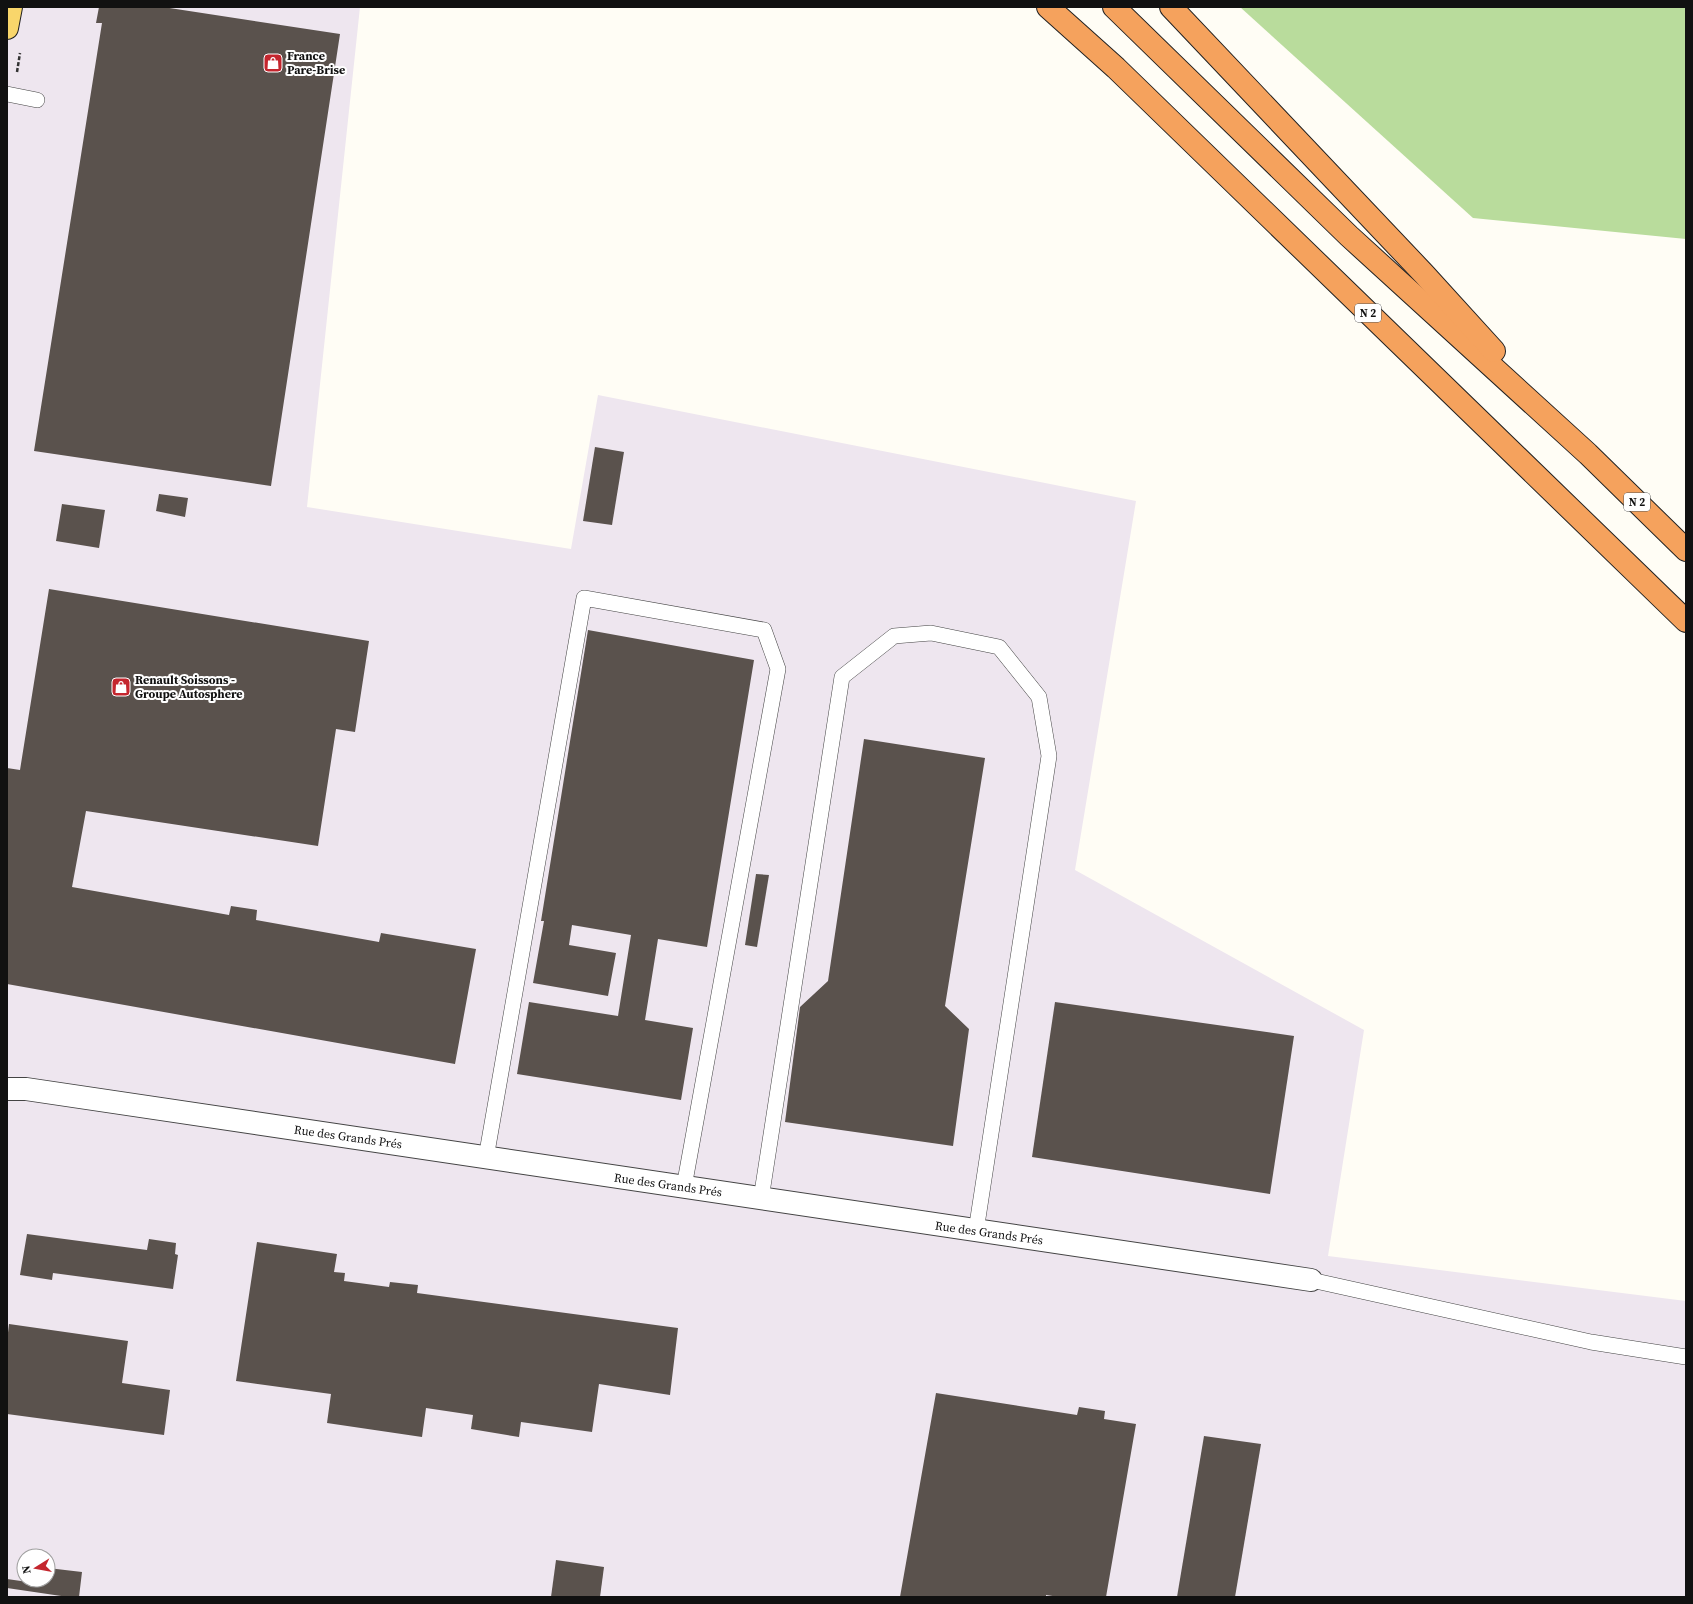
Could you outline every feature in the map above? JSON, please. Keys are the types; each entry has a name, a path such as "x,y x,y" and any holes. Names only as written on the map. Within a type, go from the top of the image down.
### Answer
{"highway":[{"name":"N 2","path":"1048,7 1121,74 1686,621"},
{"name":"N 2","path":"1114,7 1349,236 1588,454 1686,550"},
{"path":"1171,7 1424,274 1588,454"}],"main road":[{"path":"7,28 11,7"}],"street":[{"name":"Rue des Grands Prés","path":"7,1078 16,1089 1311,1280"}],"lane":[{"path":"7,94 37,100"},
{"path":"486,1158 584,598 764,630 778,669 684,1187"},
{"path":"762,1198 842,676 894,636 931,633 999,647 1039,697 1049,756 976,1231"},
{"path":"1311,1280 1591,1342 1686,1357"}],"shaded area":[{"path":"7,7 360,7 307,507 571,549 598,395 1136,501 1075,870 1364,1030 1328,1256 1686,1301 1686,1597 7,1597"}],"green space":[{"path":"1240,7 1686,7 1686,239 1473,218"}],"building":[{"path":"99,7 163,7 340,34 271,486 34,451 102,23 96,23"},
{"path":"595,447 624,452 612,525 583,521"},
{"path":"159,494 188,498 185,517 156,511"},
{"path":"62,504 105,510 99,548 56,541"},
{"path":"49,589 369,641 355,732 336,729 318,846 86,811 72,887 229,915 231,906 257,910 256,920 379,942 381,933 476,949 455,1064 7,984 7,768 20,770"},
{"path":"588,630 754,660 707,947 658,939 645,1020 693,1028 681,1100 517,1074 529,1002 618,1016 631,935 572,925 569,945 616,953 608,996 533,983 544,921 541,921"},
{"path":"864,739 985,758 945,1006 969,1029 953,1146 785,1122 800,1007 828,981"},
{"path":"756,874 769,875 757,947 745,945"},
{"path":"1055,1002 1294,1036 1270,1194 1032,1157"},
{"path":"27,1234 147,1250 149,1239 176,1243 175,1254 178,1255 173,1289 53,1273 52,1280 20,1275"},
{"path":"257,1242 337,1254 334,1272 345,1273 344,1281 389,1287 390,1282 418,1285 417,1293 678,1328 670,1395 599,1384 592,1432 521,1422 519,1437 471,1429 473,1415 426,1408 422,1437 327,1423 331,1394 236,1381"},
{"path":"9,1324 128,1341 122,1383 170,1390 164,1435 7,1414 7,1341"},
{"path":"936,1393 1077,1415 1079,1407 1105,1411 1104,1419 1136,1424 1106,1597 1059,1597 1046,1595 1046,1597 900,1597"},
{"path":"1204,1436 1261,1444 1235,1597 1177,1597"},
{"path":"556,1560 604,1567 600,1597 551,1597"},
{"path":"56,1569 82,1572 79,1597 68,1597 7,1588 7,1579 16,1580 16,1588 56,1588"}],"place":[{"name":"France Pare-Brise","path":"273,63"},
{"name":"Renault Soissons - Groupe Autosphere","path":"121,687"}]}
